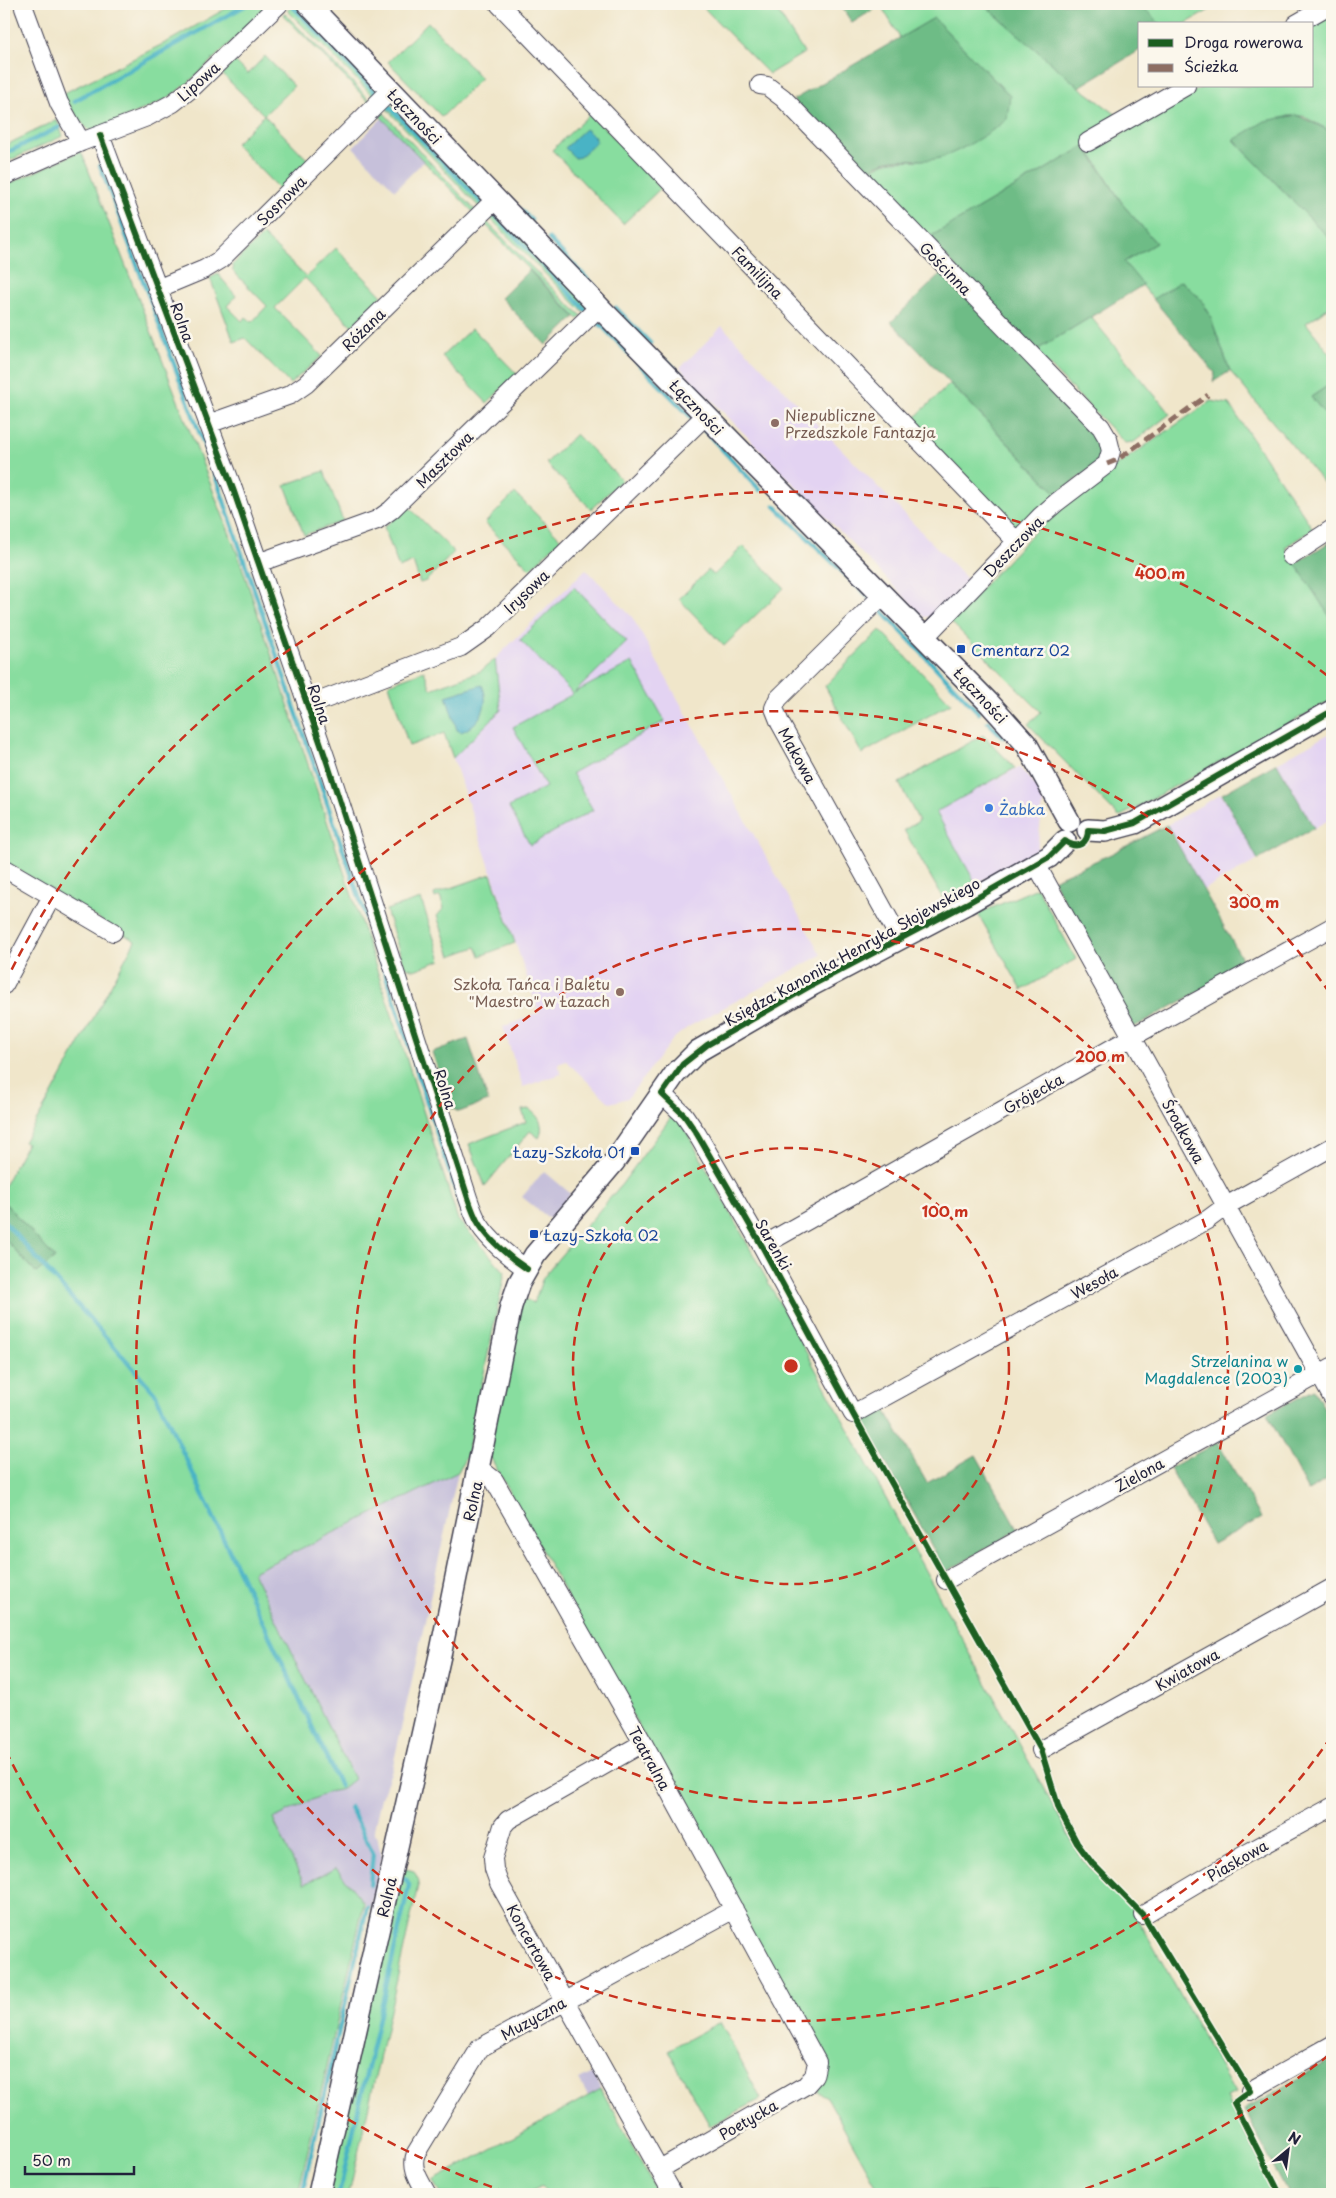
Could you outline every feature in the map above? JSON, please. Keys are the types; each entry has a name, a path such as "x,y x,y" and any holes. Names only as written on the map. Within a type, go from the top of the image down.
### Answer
{"street":[{"path":"25,4 24,8 59,104 80,142"},
{"name":"Lipowa","path":"4,176 80,142 153,114 181,98 279,4"},
{"name":"Łączności","path":"308,4 599,307 883,594 1027,745 1079,825"},
{"name":"Familijna","path":"499,4 1017,542"},
{"path":"1300,22 1331,4"},
{"name":"Gościnna","path":"760,84 767,86 783,98 1100,427 1108,439 1111,451 1107,464"},
{"path":"1088,142 1182,88"},
{"name":"Sosnowa","path":"157,289 205,269 220,260 391,90"},
{"name":"Rolna","path":"100,135 258,563 477,1222 487,1234 527,1269 517,1288 511,1306 422,1738 319,2194"},
{"name":"Różana","path":"208,424 290,394 306,384 496,199"},
{"name":"Masztowa","path":"258,563 377,520 392,510 599,307"},
{"name":"Irysowa","path":"307,706 462,647 474,640 493,624 706,416"},
{"name":"Deszczowa","path":"925,637 1057,502 1107,464"},
{"path":"1291,556 1332,529"},
{"name":"Makowa","path":"883,594 778,699 774,708 780,723 900,939"},
{"path":"1079,825 1105,831 1135,822 1332,711"},
{"name":"Księdza Kanonika Henryka Słojewskiego","path":"527,1269 546,1242 614,1162 683,1064 707,1045 1036,864 1065,842 1071,846 1078,846 1084,843 1088,837 1079,825"},
{"name":"Środkowa","path":"1036,864 1226,1206 1326,1371 1332,1397"},
{"path":"4,868 113,932"},
{"path":"4,985 52,896"},
{"name":"Grójecka","path":"762,1246 1132,1037 1332,927"},
{"name":"Sarenki","path":"662,1094 684,1115 697,1134 762,1246 853,1414"},
{"name":"Wesoła","path":"853,1414 1207,1220 1226,1206 1332,1147"},
{"name":"Zielona","path":"946,1580 1326,1371"},
{"name":"Teatralna","path":"479,1468 494,1480 643,1744 814,2054"},
{"name":"Kwiatowa","path":"1042,1750 1332,1588"},
{"name":"Koncertowa","path":"643,1744 511,1818 503,1826 493,1858 497,1877 673,2194"},
{"name":"Piaskowa","path":"1143,1915 1244,1855 1332,1807"},
{"name":"Muzyczna","path":"427,2194 416,2175 414,2157 422,2140 477,2051 485,2044 564,2000 734,1909"},
{"path":"1250,2091 1332,2045"},
{"name":"Poetycka","path":"660,2169 806,2086 817,2069 814,2054"}],"shaded area":[{"path":"382,118 424,161 395,190 353,147"},
{"path":"722,326 971,583 939,616 924,617 680,368"},
{"path":"586,569 632,617 821,955 688,1027 673,1039 628,1098 610,1103 565,1060 558,1064 561,1074 523,1087 503,1027 539,1013 453,758 501,710 495,659"},
{"path":"1332,732 1332,818 1314,828 1277,763"},
{"path":"1019,767 1044,796 1037,850 976,884 935,812"},
{"path":"1221,794 1258,860 1203,890 1167,825"},
{"path":"544,1171 571,1194 550,1219 522,1197"},
{"path":"458,1472 392,1770 381,1798 374,1829 382,1856 370,1910 336,1868 304,1884 273,1818 328,1792 340,1790 253,1572"},
{"path":"593,2073 601,2089 588,2096 579,2080"}],"green space":[{"path":"234,4 271,4 188,83 165,100 92,132 84,126 60,95 169,41"},
{"path":"291,4 298,4 382,91 375,98 287,10 293,6"},
{"path":"700,4 773,4 804,53 769,74"},
{"path":"840,4 882,4 852,23"},
{"path":"882,4 983,4 1079,87 1121,118 1085,146 928,238 865,174 886,163 936,158 963,148 983,131 1010,96 934,18 900,38"},
{"path":"983,4 1140,4 1158,22 1138,22 1138,51 1079,87"},
{"path":"1140,4 1220,4 1188,22 1158,22"},
{"path":"1332,12 1332,132 1303,116 1288,116 1234,140 1332,241 1332,305 1306,323 1332,356 1332,383 1311,397 1332,422 1332,493 1230,371 1209,313 1200,298 1181,281 1153,299 1124,262 1156,243 1124,206 1090,152 1201,88 1314,88 1314,23"},
{"path":"284,13 370,100 369,102 283,15"},
{"path":"934,18 1010,96 1007,119 953,153 929,160 901,159 888,161 877,165 865,174 793,100"},
{"path":"428,22 481,78 442,117 388,62"},
{"path":"265,56 294,86 264,115 222,74 235,61 248,74"},
{"path":"389,102 486,199 480,208 384,106"},
{"path":"380,109 476,211 471,210 377,113"},
{"path":"591,113 661,188 623,224 552,150"},
{"path":"264,115 309,161 280,190 235,144"},
{"path":"1297,115 1332,132 1332,241 1234,140 1265,121"},
{"path":"57,120 63,136 4,163 4,146"},
{"path":"1085,146 1124,206 1156,243 1124,262 1143,285 1035,351 928,238"},
{"path":"81,151 238,555 408,1063 458,1220 505,1272 467,1455 458,1472 253,1572 354,1779 340,1790 328,1792 273,1819 304,1884 336,1868 364,1903 298,2194 4,2194 4,1238 36,1273 55,1258 4,1202 4,1186 27,1143 24,1142 135,941 4,861 4,186"},
{"path":"495,211 589,305 584,313 488,216"},
{"path":"486,221 582,316 578,319 484,223"},
{"path":"263,235 306,277 336,248 382,296 352,326 305,278 275,308 322,356 290,384 245,338 234,342 210,278 218,274 236,296 227,306 242,321 246,317 252,322 267,306 232,270 234,268 232,265"},
{"path":"529,270 575,317 546,345 501,298"},
{"path":"943,272 1097,432 1102,447 1100,462 1057,494 891,322"},
{"path":"1181,281 1200,298 1209,313 1230,371 1213,382 1215,373 1153,299"},
{"path":"1091,317 1170,414 1134,442 1125,443 1035,351"},
{"path":"472,328 517,374 487,403 442,356"},
{"path":"1332,383 1332,422 1311,397"},
{"path":"950,384 1057,494 1021,530 1013,526 910,422"},
{"path":"1211,401 1229,404 1313,529 1285,547 1332,620 1332,700 1119,817 1028,724 1041,712 950,621 1063,502"},
{"path":"576,434 622,480 591,509 546,463"},
{"path":"324,471 343,521 304,535 285,485"},
{"path":"515,493 561,539 530,569 485,523"},
{"path":"409,507 454,552 426,581 420,583 413,562 399,568 384,527"},
{"path":"1332,541 1332,620 1295,563"},
{"path":"743,546 784,588 724,646 679,599 708,570 714,575"},
{"path":"574,587 627,642 574,693 632,662 665,721 572,773 593,810 530,845 509,807 546,787 513,727 573,694 520,640"},
{"path":"880,630 951,703 862,754 825,686"},
{"path":"495,659 501,710 453,758 444,733 409,746 389,684 424,671 431,689 481,671"},
{"path":"983,735 1015,768 936,812 976,884 944,900 904,830 919,821 899,783"},
{"path":"1277,763 1314,828 1258,860 1222,794"},
{"path":"1167,825 1246,966 1134,1027 1053,880 1111,854"},
{"path":"491,874 515,943 480,956 476,947 451,956 437,916 444,908 440,896 435,898 434,894"},
{"path":"1037,888 1076,959 1022,990 978,914"},
{"path":"421,899 441,960 414,970 404,966 386,910"},
{"path":"468,1039 488,1101 459,1112 451,1108 432,1052"},
{"path":"528,1109 540,1121 541,1134 539,1138 530,1131 485,1186 469,1144 526,1122 522,1110"},
{"path":"671,1117 680,1120 1083,1861 1131,1906 1235,2094 1227,2098 1277,2194 881,2194 827,2097 818,2092 827,2068 487,1451 522,1298 534,1303 542,1280 551,1267 622,1184"},
{"path":"4,1202 55,1258 36,1273 4,1238"},
{"path":"1314,1390 1332,1422 1332,1477 1308,1491 1267,1414"},
{"path":"884,1408 927,1483 976,1455 1018,1530 946,1572 863,1421"},
{"path":"1218,1442 1261,1518 1213,1544 1170,1468"},
{"path":"398,1867 414,1871 419,1881 349,2194 326,2194"},
{"path":"720,2022 761,2099 710,2126 668,2050"},
{"path":"1332,2059 1332,2194 1288,2194 1244,2110"},
{"path":"601,2089 658,2194 547,2194 542,2186 526,2194 440,2194 433,2181"}],"water":[{"path":"585,129 594,136 596,142 580,157 575,158 565,148"},
{"path":"482,685 485,699 482,713 468,729 461,732 457,730 446,696"}],"waterway":[{"path":"74,101 248,4"},
{"path":"293,7 376,93"},
{"path":"389,106 481,202"},
{"path":"4,154 60,127"},
{"path":"100,165 213,469 392,993 464,1217"},
{"path":"519,209 531,220"},
{"path":"493,213 586,310"},
{"path":"549,239 595,287"},
{"path":"616,308 650,343"},
{"path":"596,320 693,419"},
{"path":"667,361 690,384"},
{"path":"705,431 760,490"},
{"path":"775,506 869,598"},
{"path":"882,611 979,713"},
{"path":"988,722 1003,737"},
{"path":"4,1221 155,1393 340,1786"},
{"path":"350,1807 373,1853 370,1885"},
{"path":"339,2194 409,1885 406,1879 399,1877"},
{"path":"302,2194 367,1907"}],"marked path":[{"path":"1107,464 1117,460 1208,395"}],"cycle path":[{"path":"100,135 233,489 327,762 471,1208 488,1236 527,1269"},
{"path":"1280,2194 1234,2103 1250,2091 1143,1915 1092,1863 1077,1843 1059,1809 1041,1750 853,1414 762,1246 697,1134 684,1115 662,1094 683,1064 707,1045 812,985 966,904 1049,857 1065,841 1069,844 1078,845 1084,842 1088,835 1088,830 1105,831 1135,823 1332,711"}],"place":[{"name":"Niepubliczne Przedszkole Fantazja","path":"775,423"},
{"name":"Cmentarz 02","path":"961,649"},
{"name":"Żabka","path":"989,808"},
{"name":"Szkoła Tańca i Baletu \"Maestro\" w Łazach","path":"620,992"},
{"name":"Łazy-Szkoła 01","path":"635,1151"},
{"name":"Łazy-Szkoła 02","path":"534,1234"},
{"name":"Strzelanina w Magdalence (2003)","path":"1298,1369"}]}
